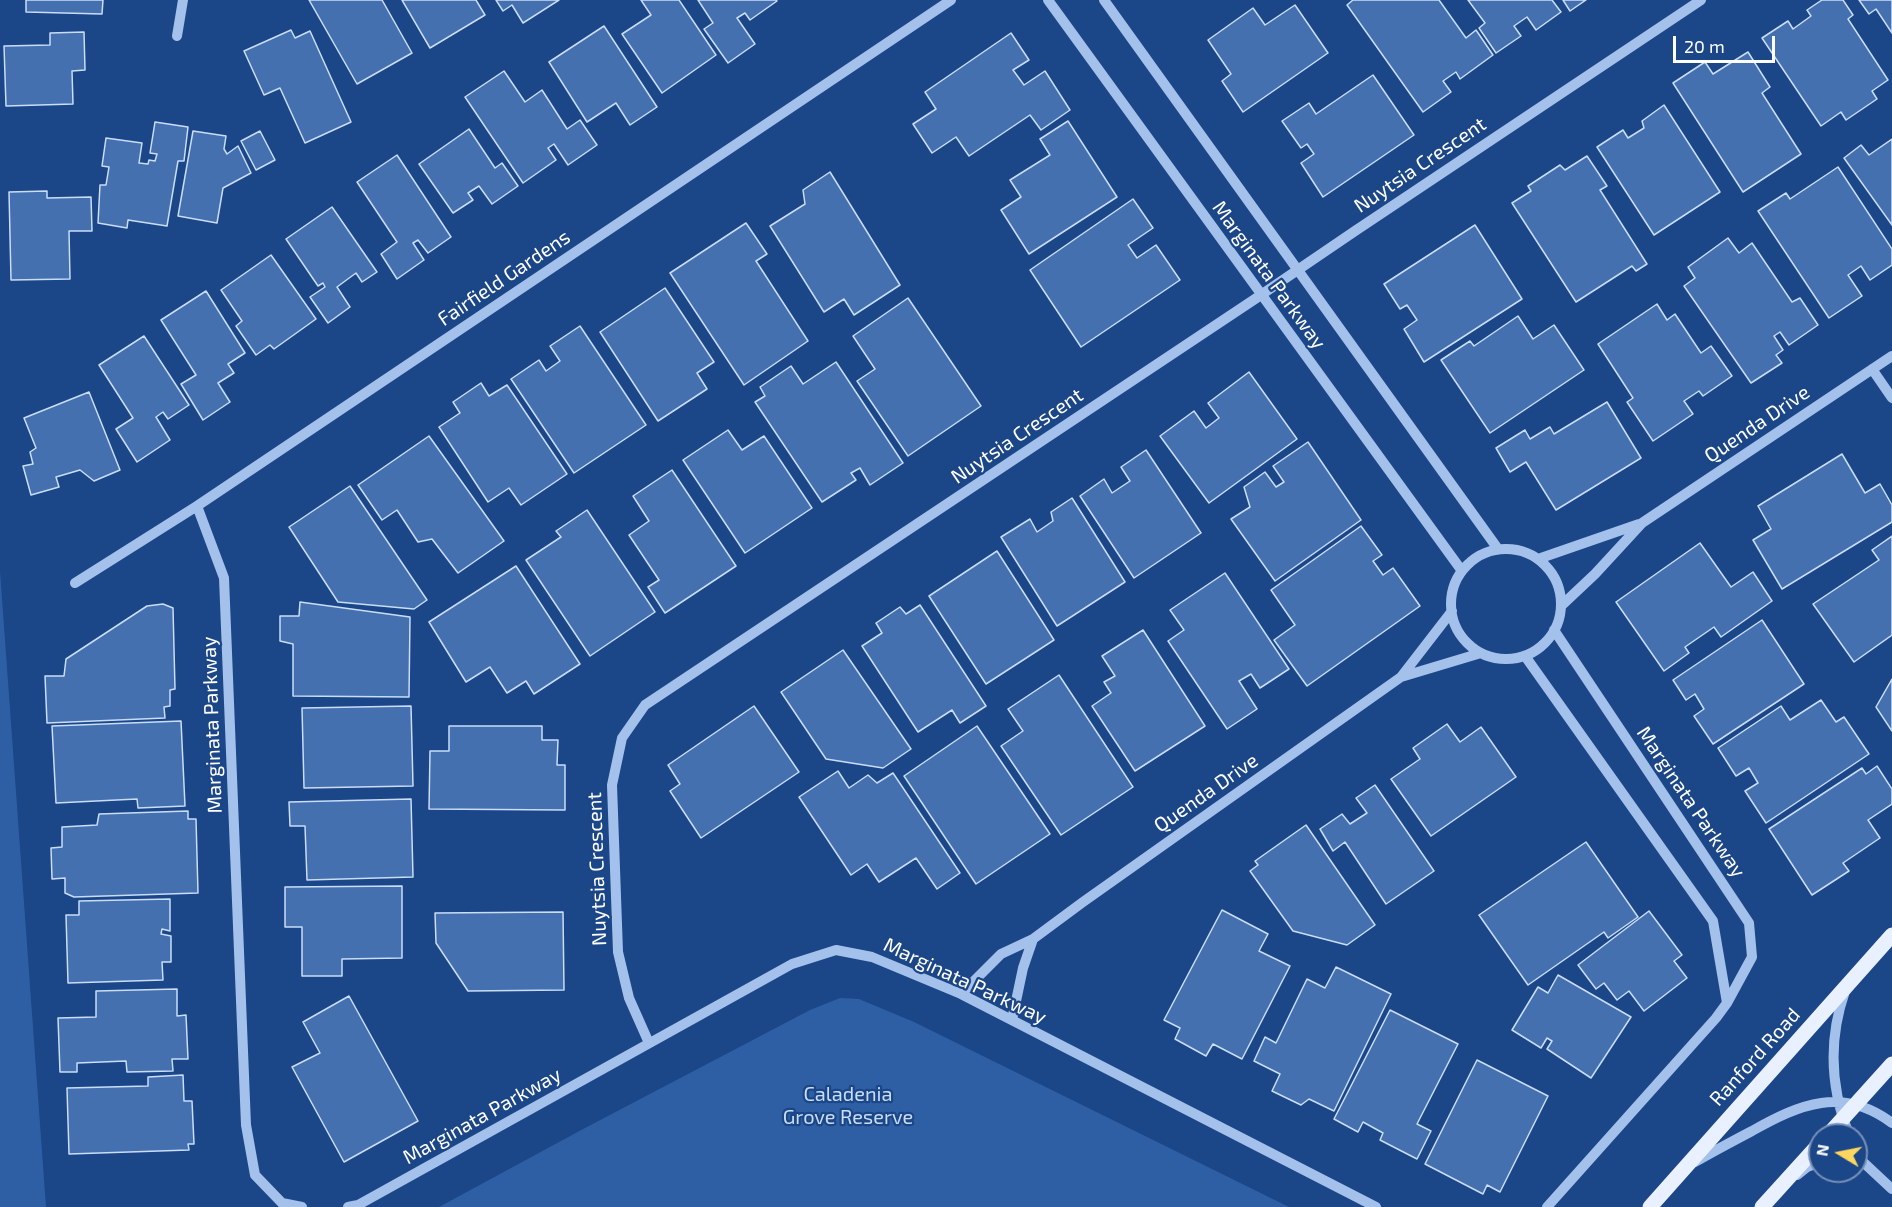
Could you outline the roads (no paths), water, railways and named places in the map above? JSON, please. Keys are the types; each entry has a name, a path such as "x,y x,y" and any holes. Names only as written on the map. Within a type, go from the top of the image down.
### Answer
{"main road":[{"name":"Ranford Road","path":"1650,1207 1892,935"},
{"path":"1839,1123 1892,1064"},
{"path":"1762,1207 1808,1156"}],"street":[{"path":"177,36 183,0"},
{"name":"Fairfield Gardens","path":"75,584 196,506 951,0"},
{"name":"Marginata Parkway","path":"1048,0 1462,571"},
{"name":"Marginata Parkway","path":"1104,0 1498,549"},
{"name":"Nuytsia Crescent","path":"649,1043 629,998 618,952 612,785 622,738 645,705 1701,0"},
{"name":"Quenda Drive","path":"1561,606 1595,574 1642,523 1892,356"},
{"path":"1872,369 1892,398"},
{"name":"Marginata Parkway","path":"196,506 224,579 246,1125 255,1175 282,1203 302,1207"},
{"name":"Quenda Drive","path":"1538,560 1642,523"},
{"path":"1498,549 1519,551 1538,560 1556,580 1560,593 1559,619 1546,641 1525,656 1510,659 1495,658 1481,653 1467,642 1456,627 1452,610 1453,590 1462,571 1472,560 1498,549"},
{"name":"Quenda Drive","path":"961,994 1001,954 1033,939 1069,911 1401,677 1452,610"},
{"name":"Marginata Parkway","path":"1547,1207 1716,1018 1727,1003 1752,957 1749,923 1554,630"},
{"name":"Quenda Drive","path":"1401,677 1481,653"},
{"path":"1525,656 1713,921 1727,1003"},
{"path":"1012,1020 1023,968 1033,939"},
{"name":"Marginata Parkway","path":"348,1207 358,1205 792,964 836,950 872,957 961,994 1376,1207"},
{"path":"1844,1123 1835,1091 1832,1063 1838,1011 1847,985"},
{"path":"1684,1168 1791,1110 1820,1103 1855,1105 1870,1110 1892,1123"},
{"path":"1777,1190 1808,1167"},
{"path":"1868,1167 1892,1189"}],"park label":[{"name":"Caladenia Grove Reserve","path":"848,1106"}]}
